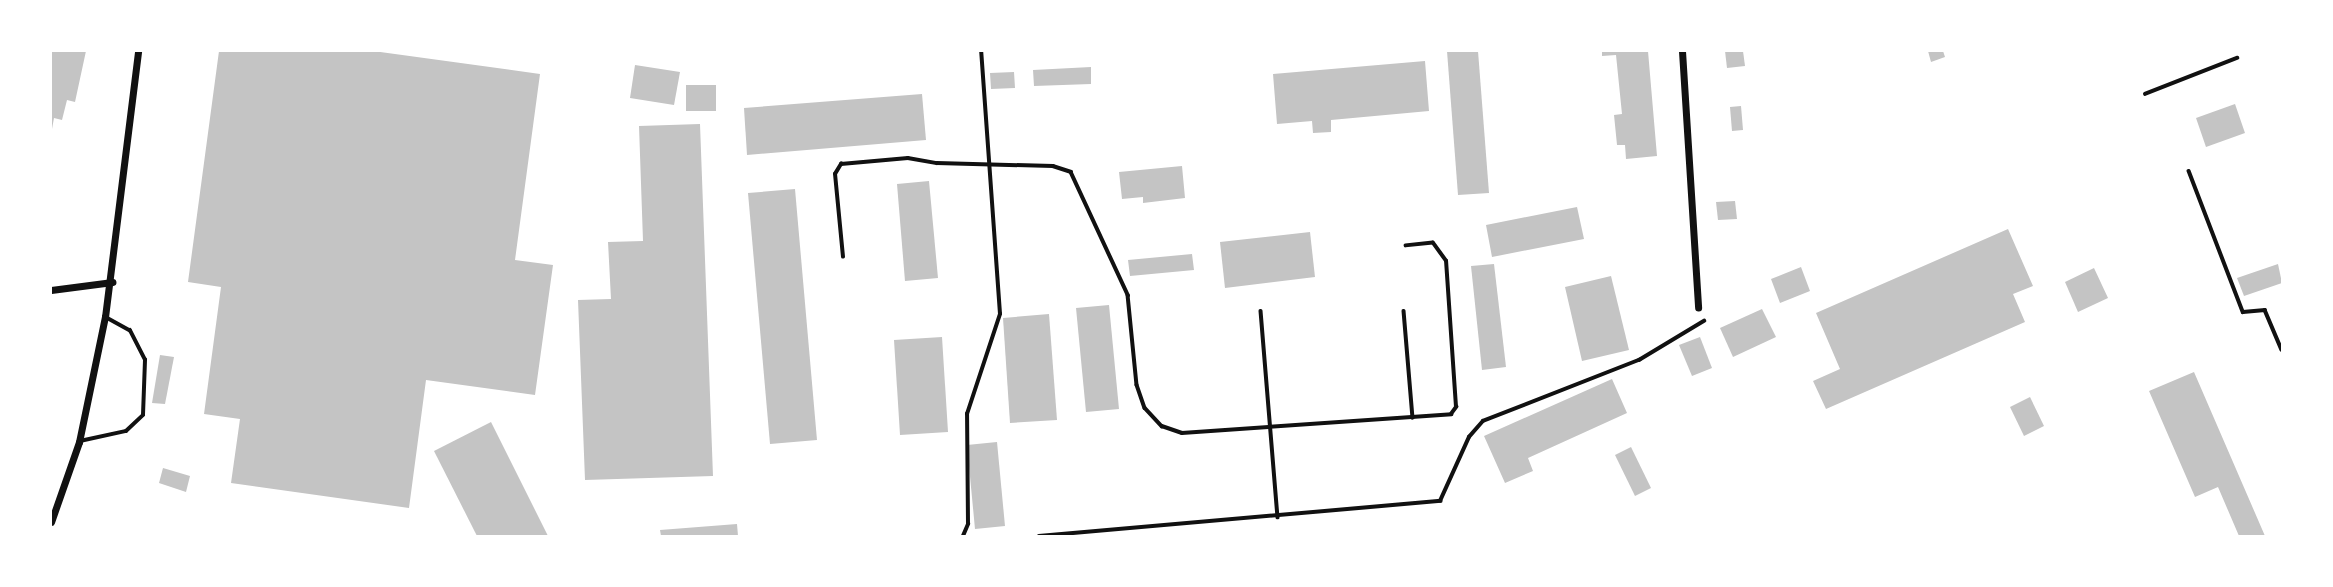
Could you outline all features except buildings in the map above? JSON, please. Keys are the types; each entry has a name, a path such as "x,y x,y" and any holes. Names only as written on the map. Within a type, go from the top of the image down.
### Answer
{"street":[{"path":"51,522 79,442 112,282 138,51"},
{"path":"1682,51 1698,308"},
{"path":"51,290 112,282"}],"lane":[{"path":"962,536 968,524 967,414 1000,314 981,51"},
{"path":"2145,94 2237,58"},
{"path":"844,257 835,174 841,164 857,159 908,158 1053,166 1071,172 1128,295 1137,385 1145,408 1162,426 1182,433 1451,414 1456,407 1446,261 1433,243 1406,246"},
{"path":"2189,171 2242,312 2265,310 2282,350"},
{"path":"1261,311 1278,517"},
{"path":"1404,311 1413,418"},
{"path":"79,442 126,430 143,415 145,360 130,331 105,317"},
{"path":"1039,536 1440,501 1469,437 1483,421 1639,360 1703,320"}]}
